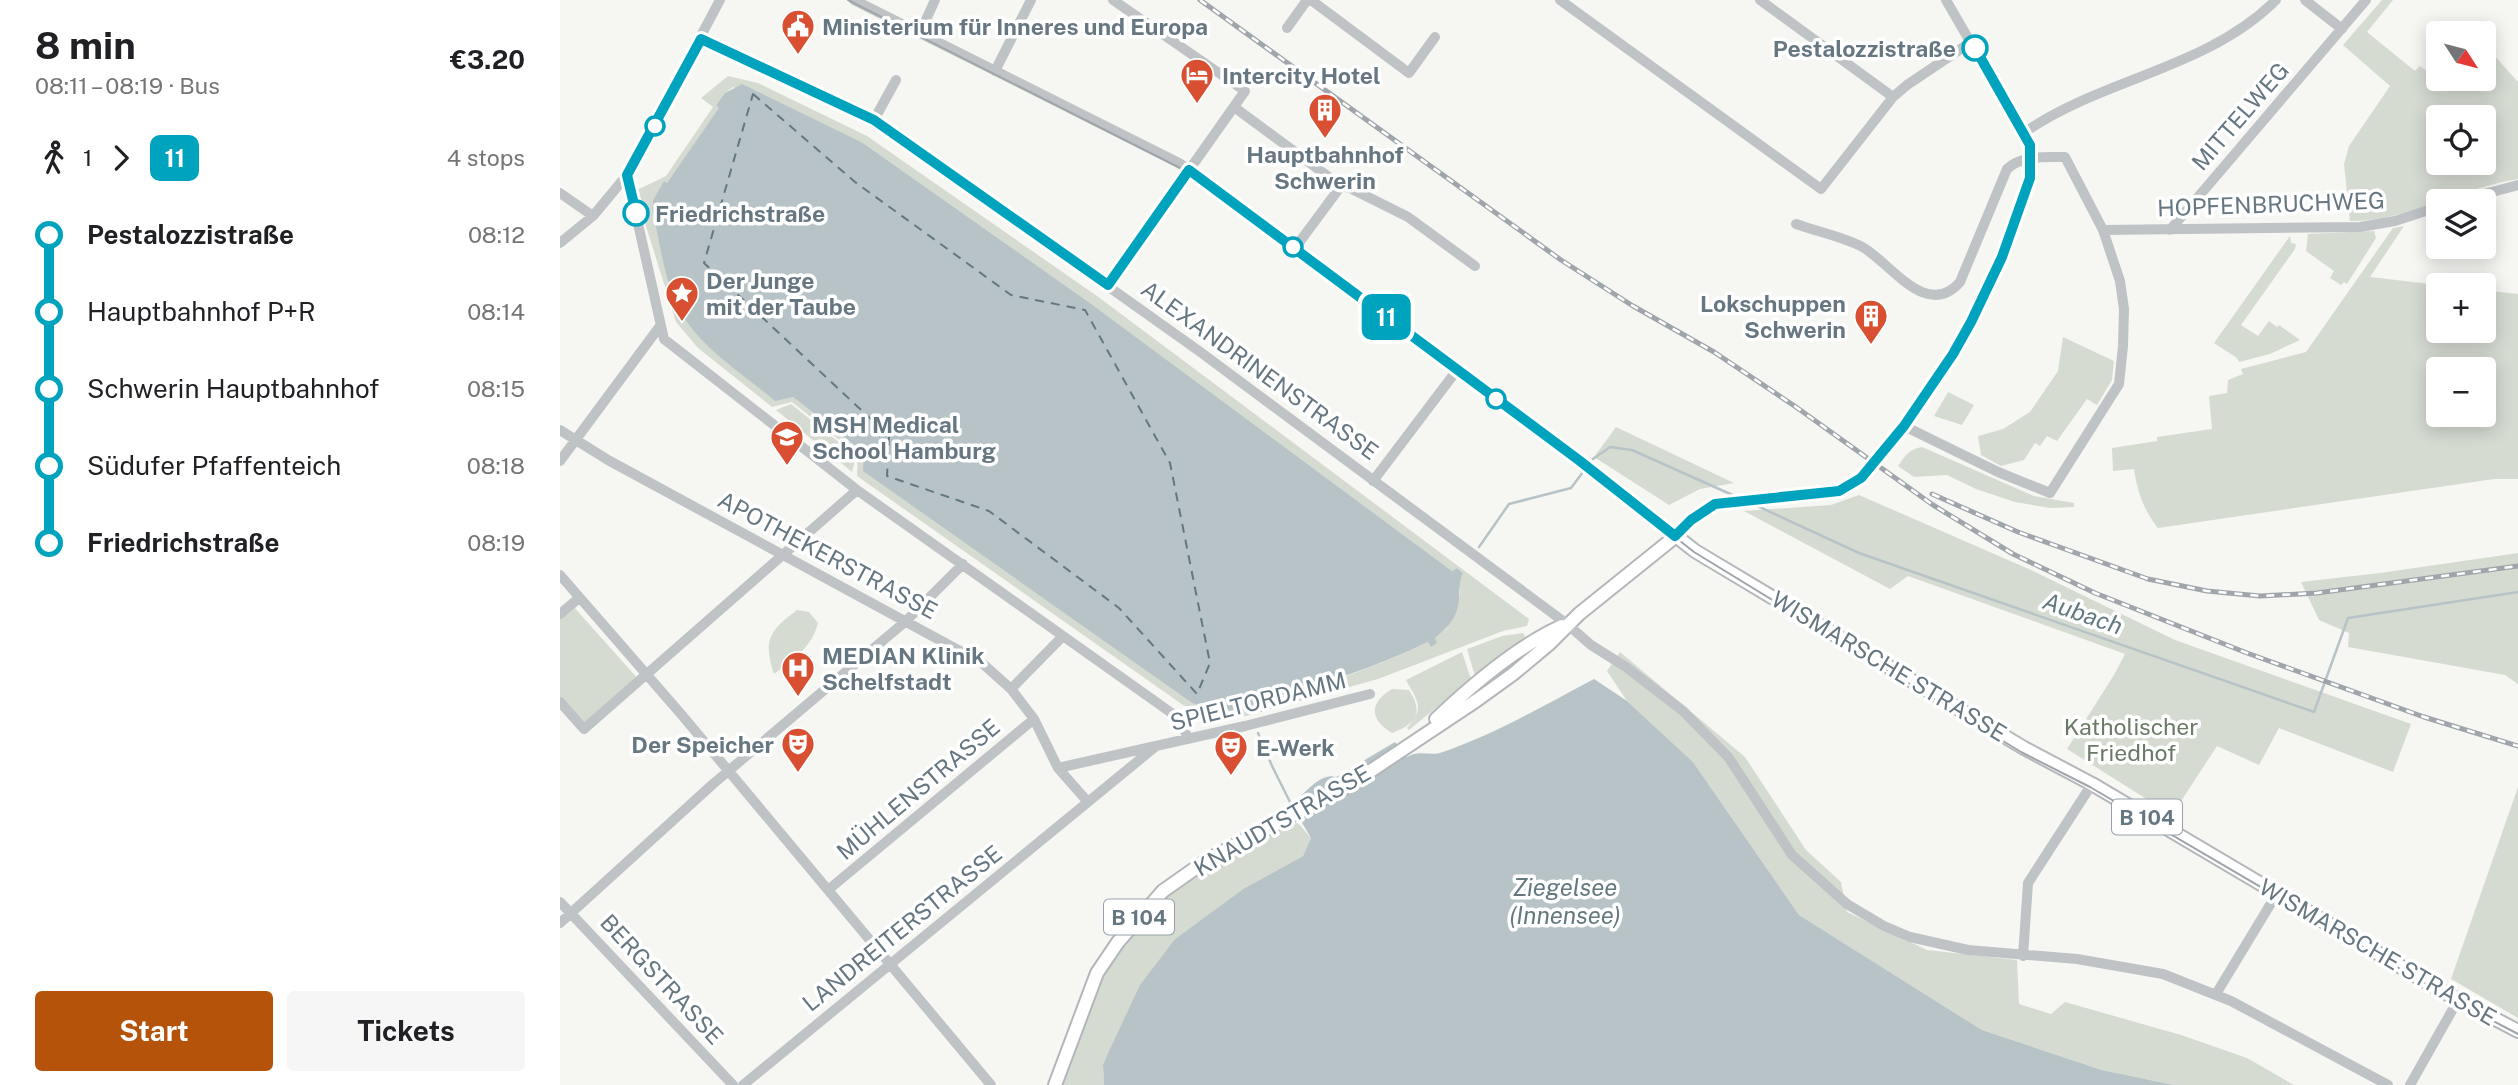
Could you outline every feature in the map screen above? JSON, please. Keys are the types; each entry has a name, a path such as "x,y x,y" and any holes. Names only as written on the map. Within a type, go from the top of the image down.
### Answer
{"main road":[{"name":"B 104","path":"1567,624 1675,536"},
{"name":"WISMARSCHE STRASSE","path":"1675,536 2024,748 2092,784 2458,1000 2518,1031"},
{"name":"KNAUDTSTRASSE","path":"1055,1085 1097,974 1118,942 1163,891 1207,860 1348,786 1513,674 1549,644 1567,624"}],"street":[{"path":"560,243 593,216 627,175 720,0"},
{"path":"855,0 1189,170"},
{"path":"920,33 935,0"},
{"path":"995,71 1031,0"},
{"path":"1108,285 1245,91 1113,0"},
{"path":"1287,28 1309,0 1409,73 1435,37"},
{"path":"1560,0 1821,189 1893,97 1970,41"},
{"path":"1760,0 1893,97"},
{"path":"1675,536 1702,511 1715,504 1839,491 1861,478 1904,426 1953,354 1971,322 2002,257 2024,199 2030,178 2030,145 2025,132 1946,0"},
{"path":"2025,132 2060,110 2217,44 2260,16 2276,0"},
{"path":"2305,0 2342,29"},
{"name":"MITTELWEG","path":"2170,230 2366,0"},
{"name":"ALEXANDRINENSTRASSE","path":"701,39 874,120 1108,285 1567,624 1591,645 1626,667 1683,711 1729,758 1792,855 1847,904 1884,926 1910,937 1968,950 2077,959 2164,974 2216,994 2388,1085"},
{"path":"874,120 896,80"},
{"path":"1234,107 1341,186 1408,217 1475,266"},
{"path":"1796,224 1864,247 1918,290 1935,295 1946,294 1960,282 2007,169 2015,162 2065,157 2103,230 2120,281 2124,309 2119,384 2050,493 1998,472 1904,426"},
{"name":"WISMARSCHE STRASSE","path":"1189,170 1592,470 1675,536"},
{"path":"627,175 664,339 857,489 1180,719 1188,739"},
{"path":"2496,191 2518,185"},
{"path":"1295,248 1341,186"},
{"path":"560,193 593,216"},
{"name":"HOPFENBRUCHWEG","path":"2103,230 2360,227 2426,212"},
{"path":"560,461 660,326"},
{"path":"1373,481 1457,370"},
{"name":"APOTHEKERSTRASSE","path":"560,430 576,442 982,663 1011,689 1034,719 1058,768 1087,801"},
{"path":"560,703 584,729 857,489"},
{"path":"560,923 729,771 906,621 963,564"},
{"path":"560,575 729,771 991,1085"},
{"path":"560,614 579,598"},
{"path":"1011,689 1063,636"},
{"name":"SPIELTORDAMM","path":"1058,768 1370,694"},
{"name":"MÜHLENSTRASSE","path":"828,890 1034,719"},
{"name":"LANDREITERSTRASSE","path":"743,1085 1155,747"},
{"path":"2023,956 2028,883 2092,784"},
{"path":"2216,994 2276,895"},
{"name":"BERGSTRASSE","path":"560,902 733,1085"},
{"path":"2410,1085 2458,1000"}],"green space":[{"path":"2382,0 2393,0 2367,32 2415,71 2420,66 2426,70 2426,91 2496,91 2496,57 2518,82 2518,179 2476,189 2426,189 2426,206 2393,216 2350,221 2344,164 2349,146 2390,86 2343,45"},
{"path":"728,76 758,83 867,136 1097,296 1529,619 1527,626 1503,631 1378,679 1246,716 1218,718 1183,705 857,476 858,455 792,402 772,407 698,348 676,322 635,191 666,176 713,107 701,98","holes":["733,87 863,143 1090,303 1452,571 1457,568 1463,573 1458,583 1460,592 1447,628 1435,638 1431,646 1428,642 1347,676 1263,702 1262,707 1253,710 1227,710 1192,703 864,471 864,454 793,397 652,208 653,200 664,182 667,183 720,108 716,105"]},
{"path":"2404,226 2370,277 2426,283 2426,343 2496,343 2496,291 2518,294 2518,479 2494,479 2158,528 2142,500 2134,469 2113,471 2112,448 2157,441 2157,437 2212,429 2209,396 2227,393 2228,380 2243,374 2241,369 2306,352 2393,228"},
{"path":"2374,231 2376,238 2347,284 2344,282 2341,285 2330,278 2334,271 2306,251 2308,234"},
{"path":"2290,236 2291,243 2296,244 2295,249 2241,325 2258,336 2269,321 2300,340 2270,354 2239,362 2214,343"},
{"path":"2063,337 2114,361 2112,380 2097,405 2087,399 2057,441 2047,436 2040,446 2035,443 2024,460 2001,466 1981,455 1978,436 2003,429 2030,412 2058,371"},
{"path":"1948,392 1974,405 1962,425 1934,416"},
{"path":"791,404 856,456 852,472 776,410"},
{"path":"1616,427 1734,483 1700,489 1669,505 1594,457"},
{"path":"1922,447 2034,496 2074,503 2074,507 2050,508 2015,502 1976,489 1947,475 1914,477 1898,466 1911,451"},
{"name":"Katholischer Friedhof","path":"1859,495 2031,570 2175,640 2411,724 2393,772 2279,728 2259,765 2217,746 2172,815 2067,749 2125,654 1908,576 1890,589 1744,511 1831,505"},
{"path":"2518,553 2518,684 2505,675 2348,647 2349,633 2319,620 2301,582 2380,573"},
{"path":"572,605 640,681 584,729 560,702 560,614"},
{"path":"797,610 809,612 818,623 815,632 801,652 774,674 769,653 771,637 780,624"},
{"path":"1523,633 1524,638 1475,676 1467,649 1502,636"},
{"path":"1462,652 1471,679 1409,730 1407,728 1416,715 1418,705 1406,680"},
{"path":"1620,652 1745,757 1806,850 1841,882 1847,912 1927,950 2017,960 2019,1004 2051,1014 2065,1002 2181,1035 2247,1058 2294,1085 2174,1085 2102,1070 1982,1030 1799,915 1693,762 1627,701 1607,671"},
{"path":"1392,689 1409,690 1417,711 1412,722 1392,733 1379,722 1375,711 1379,700"},
{"path":"2518,787 2518,1018 2451,979"},
{"path":"1298,823 1311,838 1303,856 1243,889 1175,939 1103,1063 1104,1085 1063,1085 1093,998 1123,943 1142,919 1163,897 1199,870 1286,825"}],"water":[{"path":"742,84 863,143 1090,303 1452,571 1457,568 1463,573 1459,602 1449,624 1435,638 1437,643 1431,647 1428,642 1347,675 1263,701 1262,707 1245,711 1227,710 1192,703 863,471 864,453 793,397 775,401 737,371 699,337 681,312 666,275 652,208 653,200 664,181 667,183 719,108 716,105 725,93"},
{"name":"Ziegelsee (Innensee)","path":"1594,679 1627,701 1693,762 1799,915 1982,1030 2102,1070 2174,1085 1104,1085 1103,1064 1140,985 1175,939 1243,889 1303,856 1311,838 1291,804 1318,781 1330,776 1336,777 1395,742 1407,757 1438,753 1462,745"}],"waterway":[{"name":"Aubach","path":"1593,459 1610,447 1632,450 1737,497"},
{"name":"Aubach","path":"1479,547 1509,504 1571,488 1583,472"},
{"name":"Aubach","path":"1753,504 1859,553 2314,712 2348,618 2518,592"},
{"path":"1258,733 1291,804"}],"ferry route":[{"path":"753,94 855,182 1011,295 1085,310 1170,463 1210,663 1197,694 1119,608 989,511 887,476 889,436 704,263 753,94"}],"tram line":[{"path":"848,0 1188,172 1580,462 1694,552 2021,752 2090,787 2457,1002 2518,1034"}],"railway":[{"path":"1200,0 1561,260 1633,306 1714,352 1933,505 2013,554 2095,593 2247,653 2424,717 2518,746"},
{"path":"1932,494 2018,532 2148,579 2207,591 2260,596 2317,593 2518,566"}],"bus line":[{"name":"11","path":"636,213 627,175 701,39 874,120 1108,285 1189,170 1580,461 1675,536 1702,511 1715,504 1839,491 1861,478 1904,426 1953,354 2002,257 2030,178 2030,145 2025,132 1975,48"}],"place":[{"name":"Pestalozzistraße","path":"1975,48"},
{"name":"Ministerium für Inneres und Europa","path":"798,56"},
{"name":"Intercity Hotel","path":"1197,105"},
{"name":"Hauptbahnhof Schwerin","path":"1325,140"},
{"name":"Friedrichstraße","path":"636,213"},
{"name":"Der Junge mit der Taube","path":"682,323"},
{"name":"Lokschuppen Schwerin","path":"1871,346"},
{"name":"MSH Medical School Hamburg","path":"787,467"},
{"name":"MEDIAN Klinik Schelfstadt","path":"798,698"},
{"name":"Der Speicher","path":"798,774"},
{"name":"E-Werk","path":"1231,777"}]}
